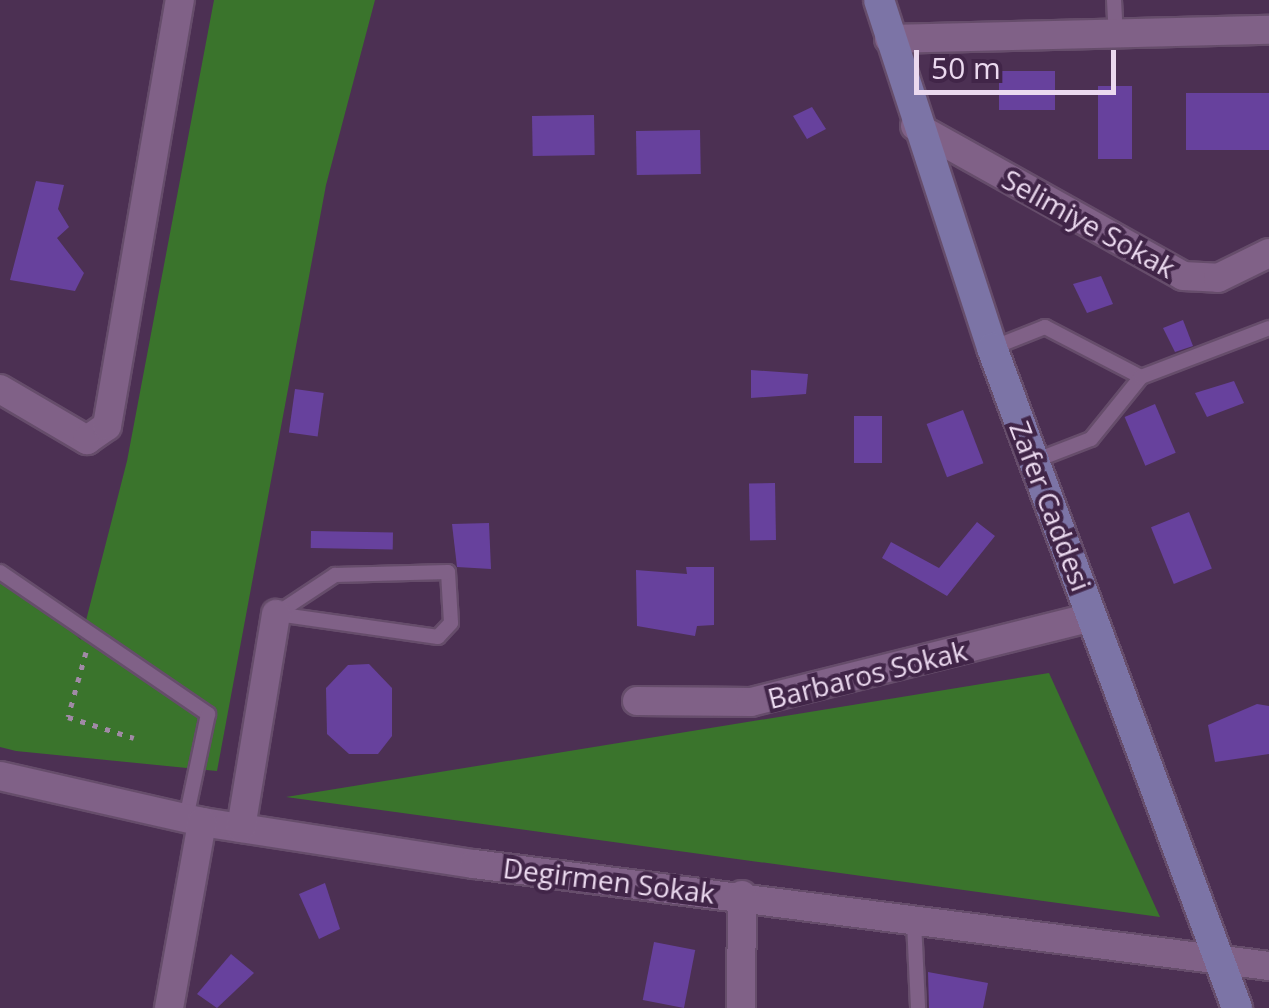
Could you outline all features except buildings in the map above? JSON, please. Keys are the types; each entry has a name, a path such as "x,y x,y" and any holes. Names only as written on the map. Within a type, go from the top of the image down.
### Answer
{"street":[{"path":"0,389 87,440 107,426 180,0"},
{"name":"Zafer Caddesi","path":"879,0 915,126 992,348 1237,1008"},
{"path":"889,40 1269,30"},
{"name":"Selimiye Sokak","path":"915,126 1182,276 1218,278 1269,254"},
{"path":"242,828 276,614"},
{"name":"Barbaros Sokak","path":"637,701 751,702 1092,617"},
{"name":"Degirmen Sokak","path":"0,776 242,828 1221,965 1269,966"},
{"path":"169,1008 194,820"},
{"path":"741,1008 742,895"}],"lane":[{"path":"1114,0 1116,33"},
{"path":"992,348 1045,327 1141,377"},
{"path":"1034,461 1091,439 1141,377 1269,328"},
{"path":"0,572 208,714 194,820"},
{"path":"448,572 450,623 438,637 276,614 335,576 448,572"},
{"path":"914,922 918,1008"}],"path":[{"path":"91,634 68,717 134,738"}],"green space":[{"path":"214,0 375,0 326,185 217,771 0,747 0,565 81,640 127,461"},
{"path":"1049,673 1160,917 286,797"}]}
